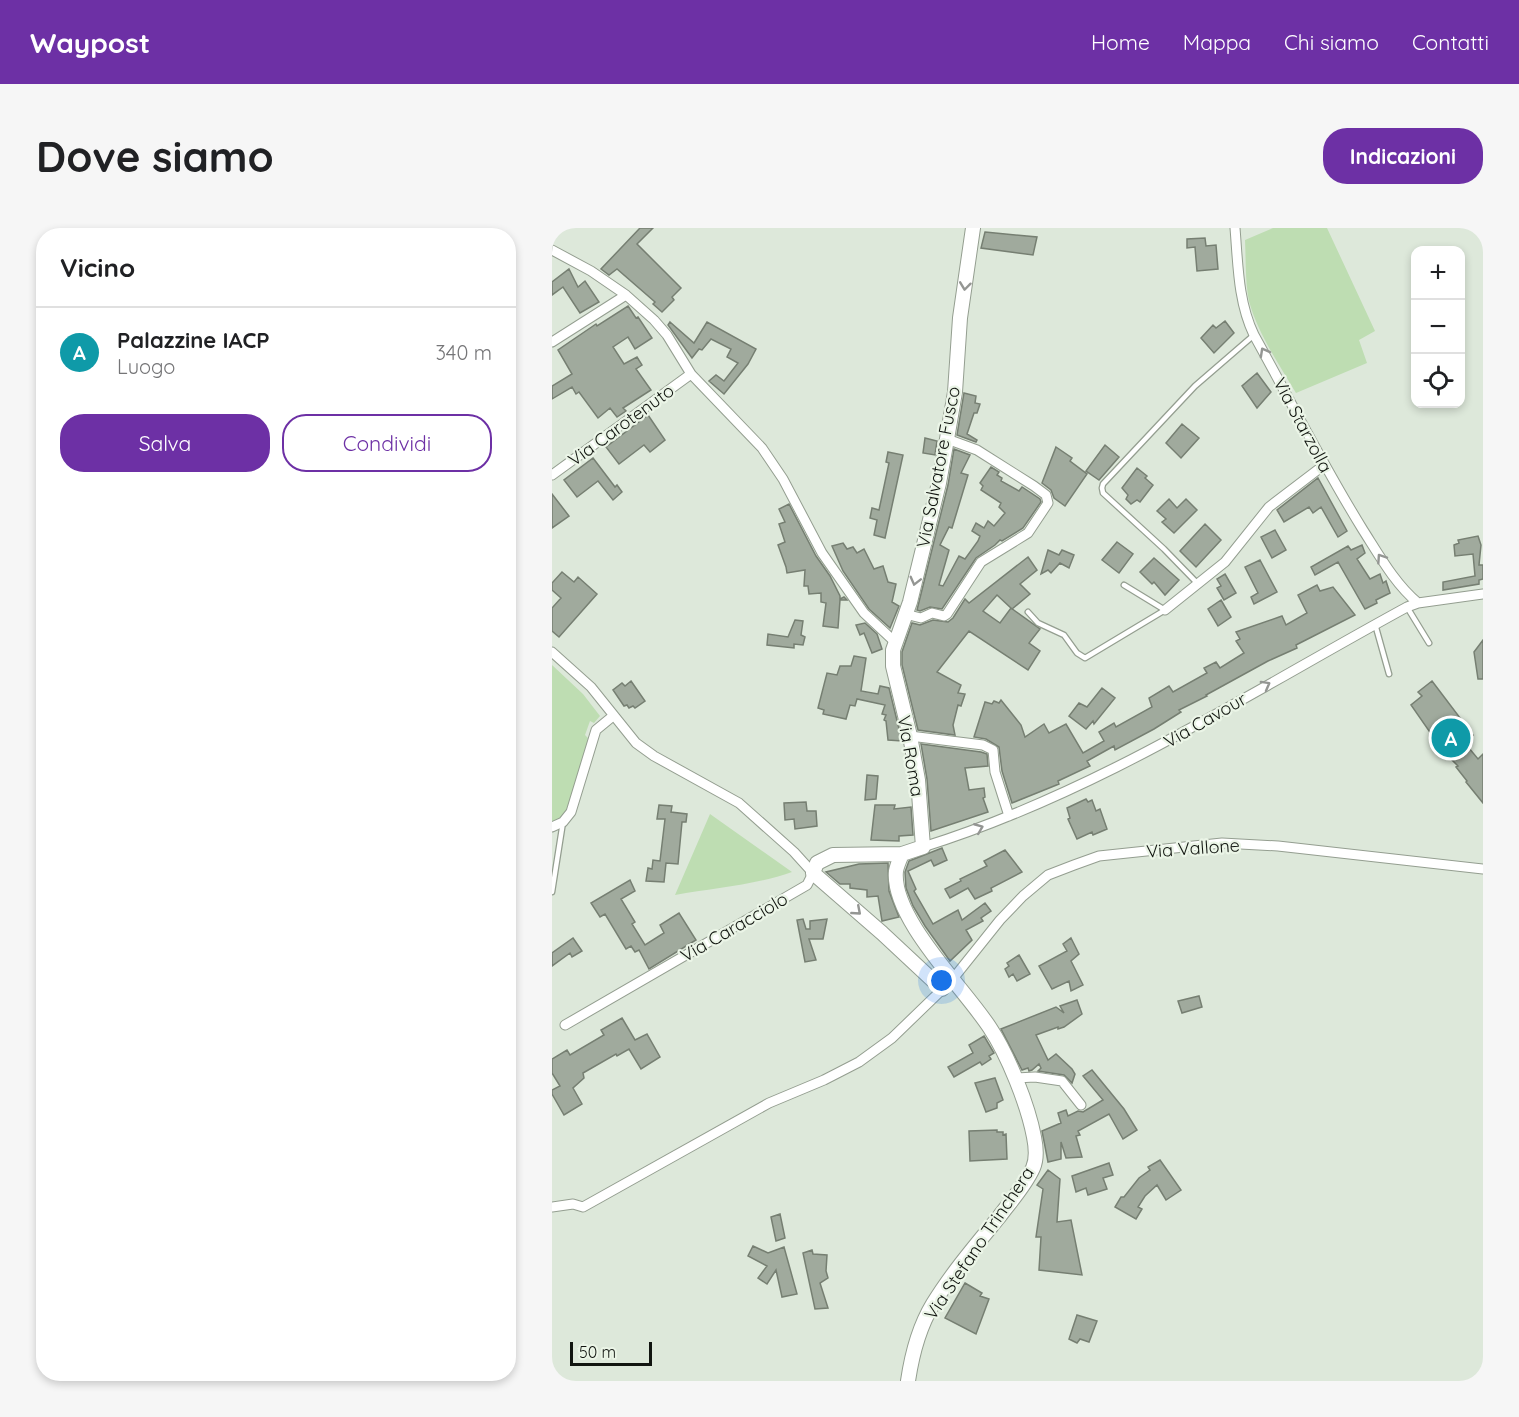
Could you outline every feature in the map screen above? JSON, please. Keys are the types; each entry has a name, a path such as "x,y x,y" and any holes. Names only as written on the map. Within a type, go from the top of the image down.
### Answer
{"street":[{"name":"Via Salvatore Fusco","path":"893,666 895,642 905,614 939,483 955,392 960,318 973,228"},
{"name":"Via Starzolla","path":"1235,228 1241,294 1254,334 1324,465 1381,558 1418,603"},
{"path":"552,250 591,271 626,295 654,320 667,335 691,374 762,448 783,479 822,553 864,613 895,642"},
{"path":"552,342 626,295"},
{"name":"Via Carotenuto","path":"552,475 691,374"},
{"path":"905,614 921,618 932,613 944,616 947,614 981,562 1028,533 1048,503 1046,495 986,456 964,444 947,439"},
{"path":"1166,610 1225,562 1269,507 1324,465"},
{"name":"Via Cavour","path":"923,846 964,834 1100,776 1158,747 1407,607 1418,603 1483,594"},
{"path":"552,652 591,687 613,716 644,750 739,803 794,852 813,873 947,985"},
{"name":"Via Roma","path":"893,666 918,780 923,846"},
{"path":"552,827 563,822 576,802 596,730 613,716"},
{"path":"910,736 983,745 993,750 995,772 1009,816"},
{"name":"Via Vallone","path":"552,1207 573,1204 583,1207 769,1102 824,1080 859,1062 892,1038 947,985 1000,920 1023,896 1048,875 1099,856 1222,843 1278,846 1483,869"},
{"path":"902,854 923,846"},
{"name":"Via Caracciolo","path":"565,1025 807,885 817,863 833,855 902,854"},
{"name":"Via Stefano Trinchera","path":"902,854 896,870 897,885 908,916 947,985 964,992 991,1029 1024,1101 1034,1135 1035,1159 1032,1169 1010,1202 933,1304 917,1340 908,1381"},
{"path":"1014,1078 1035,1077 1062,1081 1081,1105"}],"lane":[{"path":"1198,585 1164,549 1103,493 1102,486 1195,386 1254,334"},
{"path":"1028,612 1038,623 1064,635 1077,653 1085,658 1166,610 1124,585"},
{"path":"1407,607 1429,643"},
{"path":"1375,624 1389,674"},
{"path":"552,892 563,822"}],"green space":[{"path":"1273,228 1327,228 1375,331 1359,340 1367,363 1296,393 1263,337 1249,301 1245,240"},
{"path":"552,665 583,694 600,716 594,723 590,721 585,735 588,738 578,786 573,798 561,817 552,824"},
{"path":"710,814 792,872 749,883 675,895"}],"building":[{"path":"640,228 653,228 637,244 681,288 672,297 674,300 662,312 653,304 655,302 617,269 609,275 601,269"},
{"path":"985,232 1037,237 1033,255 981,248"},
{"path":"1205,238 1206,246 1216,245 1218,269 1197,271 1195,247 1187,248 1187,239"},
{"path":"569,269 578,287 585,281 599,302 580,313 563,287 552,295 552,282"},
{"path":"628,306 652,338 635,349 628,337 613,347 624,364 637,357 642,365 636,369 651,390 623,408 626,411 617,417 610,408 598,418 579,392 576,394 572,387 552,399 552,386 572,374 558,350"},
{"path":"1225,321 1234,333 1214,353 1201,338 1213,325 1216,328"},
{"path":"670,322 694,343 707,322 756,349 748,364 724,394 709,381 716,375 724,381 738,363 727,357 731,349 711,339 692,358 668,325"},
{"path":"1257,373 1271,392 1257,408 1242,386"},
{"path":"964,393 976,396 975,403 980,404 977,413 974,413 967,434 977,440 976,442 957,435"},
{"path":"648,415 665,440 650,452 644,445 619,464 606,447"},
{"path":"1182,424 1199,438 1181,458 1166,443"},
{"path":"925,438 937,441 935,455 923,453"},
{"path":"1105,445 1119,457 1099,480 1086,471"},
{"path":"1056,447 1072,458 1070,461 1087,474 1065,506 1054,498 1051,490 1042,483"},
{"path":"954,449 970,455 961,473 968,475 952,528 949,527 940,545 949,550 939,585 943,586 959,556 965,559 978,541 980,536 972,531 976,523 984,528 988,521 994,526 1005,513 999,507 1001,503 981,490 983,486 980,483 991,467 999,472 997,475 1002,478 1001,481 1019,491 1022,487 1041,502 1023,528 1002,541 1000,540 976,558 942,609 930,607 920,611 917,610 948,485"},
{"path":"888,452 903,455 885,538 874,535 877,520 870,518 872,508 879,510 889,463 886,462"},
{"path":"593,458 615,487 617,485 622,492 613,500 598,481 577,497 564,480"},
{"path":"1137,468 1153,485 1140,502 1137,500 1131,504 1126,499 1128,495 1122,488"},
{"path":"1318,478 1347,531 1338,537 1321,507 1313,513 1309,507 1284,522 1277,510"},
{"path":"552,494 569,516 552,528"},
{"path":"1169,499 1177,508 1186,499 1197,510 1174,533 1162,522 1166,519 1157,511"},
{"path":"789,504 816,556 830,576 840,599 844,597 847,600 840,600 838,628 823,626 826,603 821,602 821,593 809,594 808,586 804,586 805,570 787,573 778,545 785,542 779,524 785,522 779,509"},
{"path":"1205,524 1221,540 1196,567 1180,551"},
{"path":"1275,530 1286,550 1272,558 1261,537"},
{"path":"1478,536 1481,545 1479,565 1483,565 1483,579 1479,580 1479,584 1443,590 1443,582 1475,576 1473,554 1455,556 1454,545 1459,543 1458,540"},
{"path":"1117,542 1133,554 1119,573 1102,560"},
{"path":"843,543 847,549 853,547 857,553 864,549 874,569 883,566 888,582 896,584 892,602 899,606 890,628 869,609 843,571 832,546"},
{"path":"1362,545 1365,553 1357,559 1370,579 1380,574 1383,583 1386,581 1390,593 1365,609 1338,562 1315,575 1311,567 1348,546 1351,550"},
{"path":"1048,550 1059,555 1062,550 1074,555 1069,568 1060,563 1051,573 1048,570 1041,574"},
{"path":"1028,557 1037,570 1020,584 1030,594 1012,609 1040,629 1029,643 1040,651 1028,670 969,631 937,672 961,685 958,693 965,694 961,706 958,705 953,725 955,735 918,730 902,665 902,652 912,623 920,625 933,620 948,622 965,599 969,603","holes":["997,595 1011,608 1000,623 983,611"]},
{"path":"1154,558 1179,580 1165,595 1154,582 1152,584 1140,572"},
{"path":"1260,560 1277,592 1254,604 1251,597 1258,593 1245,567"},
{"path":"562,572 574,582 578,577 597,594 559,637 552,631 552,608 561,598 552,590 552,583"},
{"path":"1225,574 1236,593 1224,600 1217,588 1221,586 1217,579"},
{"path":"1317,585 1320,591 1333,587 1355,615 1179,710 1181,712 1154,729 1115,750 1114,746 1087,761 1090,766 1058,781 1059,784 1012,803 1002,771 999,747 986,739 974,737 985,702 992,704 994,701 999,703 1001,700 1021,725 1025,737 1044,724 1049,733 1066,724 1083,753 1104,741 1099,732 1114,723 1116,727 1152,707 1149,698 1169,686 1173,692 1207,673 1204,668 1216,662 1220,668 1244,653 1236,641 1240,639 1236,632 1282,616 1286,625 1307,613 1298,595"},
{"path":"1221,600 1231,617 1218,626 1208,609"},
{"path":"795,620 803,621 801,635 805,637 803,645 794,644 794,648 767,645 768,634 788,637"},
{"path":"865,623 877,634 882,649 872,653 864,633 860,635 856,625"},
{"path":"1483,640 1483,679 1478,679 1474,652"},
{"path":"854,656 866,658 861,691 878,694 880,686 889,688 902,741 888,740 884,720 886,715 882,714 885,705 857,699 855,706 850,705 846,719 823,714 824,710 818,708 827,673 837,675 840,666 851,666"},
{"path":"631,681 645,701 635,708 624,706 613,690 622,683 625,686"},
{"path":"1432,681 1473,735 1464,742 1478,759 1483,754 1483,803 1411,705 1422,696 1418,692"},
{"path":"1102,688 1115,698 1094,724 1093,721 1086,729 1069,716 1079,703 1087,707"},
{"path":"921,744 987,754 988,766 965,768 969,790 984,788 985,797 983,798 988,812 931,831 927,779"},
{"path":"867,775 878,776 876,799 865,800"},
{"path":"1086,799 1088,802 1092,800 1096,811 1100,809 1107,829 1093,835 1092,832 1077,839 1068,819 1070,818 1067,808"},
{"path":"806,802 807,811 816,811 817,826 795,829 794,819 785,820 784,803"},
{"path":"659,805 672,806 671,812 687,814 686,822 682,822 678,864 666,863 664,882 646,881 648,868 652,869 653,860 660,861 665,819 657,819"},
{"path":"875,805 895,805 894,809 911,807 913,835 899,836 899,841 871,840"},
{"path":"942,848 947,860 934,866 931,860 908,871 916,889 914,891 933,924 958,910 962,920 985,903 991,911 981,918 983,921 966,930 972,940 950,961 925,926 906,888 905,872 909,861"},
{"path":"1005,850 1022,872 975,899 968,888 950,898 945,889 987,866 984,861"},
{"path":"888,863 889,891 899,917 882,921 878,896 867,897 867,890 850,888 850,884 840,884 826,872 859,864"},
{"path":"630,880 635,891 621,899 635,922 632,924 645,945 664,933 660,925 679,913 696,940 649,969 639,950 635,952 631,946 626,949 605,914 600,917 591,903"},
{"path":"803,919 806,929 810,929 810,921 827,919 823,939 809,939 816,960 805,962 797,920"},
{"path":"573,938 582,951 572,957 570,953 552,966 552,953"},
{"path":"1071,938 1079,954 1071,961 1083,985 1071,991 1069,981 1052,989 1039,966 1067,951 1063,944"},
{"path":"1019,955 1030,974 1017,981 1013,974 1009,977 1005,969 1009,966 1007,963"},
{"path":"1199,996 1202,1007 1182,1013 1178,1001"},
{"path":"1077,1000 1082,1014 1064,1027 1036,1035 1048,1060 1056,1054 1072,1069 1075,1074 1072,1083 1064,1075 1038,1071 1041,1068 1039,1064 1032,1070 1029,1071 1028,1068 1022,1070 1001,1029 1056,1007 1064,1013 1060,1006"},
{"path":"622,1018 635,1040 647,1034 660,1057 641,1069 629,1049 583,1073 584,1078 573,1088 582,1104 564,1115 552,1094 552,1090 560,1086 552,1073 552,1059 567,1050 570,1055 604,1035 601,1030"},
{"path":"984,1036 994,1053 989,1056 991,1059 982,1065 980,1062 954,1077 948,1067 973,1053 969,1045"},
{"path":"1092,1070 1124,1109 1137,1130 1123,1139 1109,1114 1078,1131 1080,1135 1076,1136 1082,1157 1066,1158 1061,1142 1061,1159 1048,1162 1042,1131 1061,1123 1058,1113 1066,1110 1068,1116 1078,1111 1083,1112 1103,1100 1083,1076"},
{"path":"995,1078 1003,1100 997,1103 997,1108 986,1112 975,1083"},
{"path":"997,1130 997,1132 1003,1132 1003,1135 1006,1134 1007,1159 970,1161 969,1131"},
{"path":"1160,1160 1181,1190 1166,1200 1157,1185 1145,1196 1138,1207 1142,1209 1136,1219 1115,1207 1121,1197 1124,1197 1139,1178 1150,1170 1148,1167"},
{"path":"1109,1163 1113,1175 1103,1178 1107,1189 1088,1195 1086,1188 1076,1192 1072,1176"},
{"path":"1048,1170 1060,1179 1057,1222 1071,1220 1082,1275 1039,1270 1041,1237 1036,1237 1043,1189 1037,1185"},
{"path":"780,1214 785,1238 776,1241 771,1217"},
{"path":"753,1246 768,1253 784,1247 797,1294 782,1297 776,1270 767,1284 758,1278 767,1266 748,1256"},
{"path":"812,1250 813,1254 827,1255 828,1278 820,1283 828,1308 815,1309 803,1253"},
{"path":"965,1283 982,1293 980,1296 989,1299 976,1334 945,1318"},
{"path":"1077,1315 1097,1321 1089,1342 1080,1339 1077,1343 1069,1339"}],"place":[{"name":"Palazzine IACP","path":"1451,738"}]}
